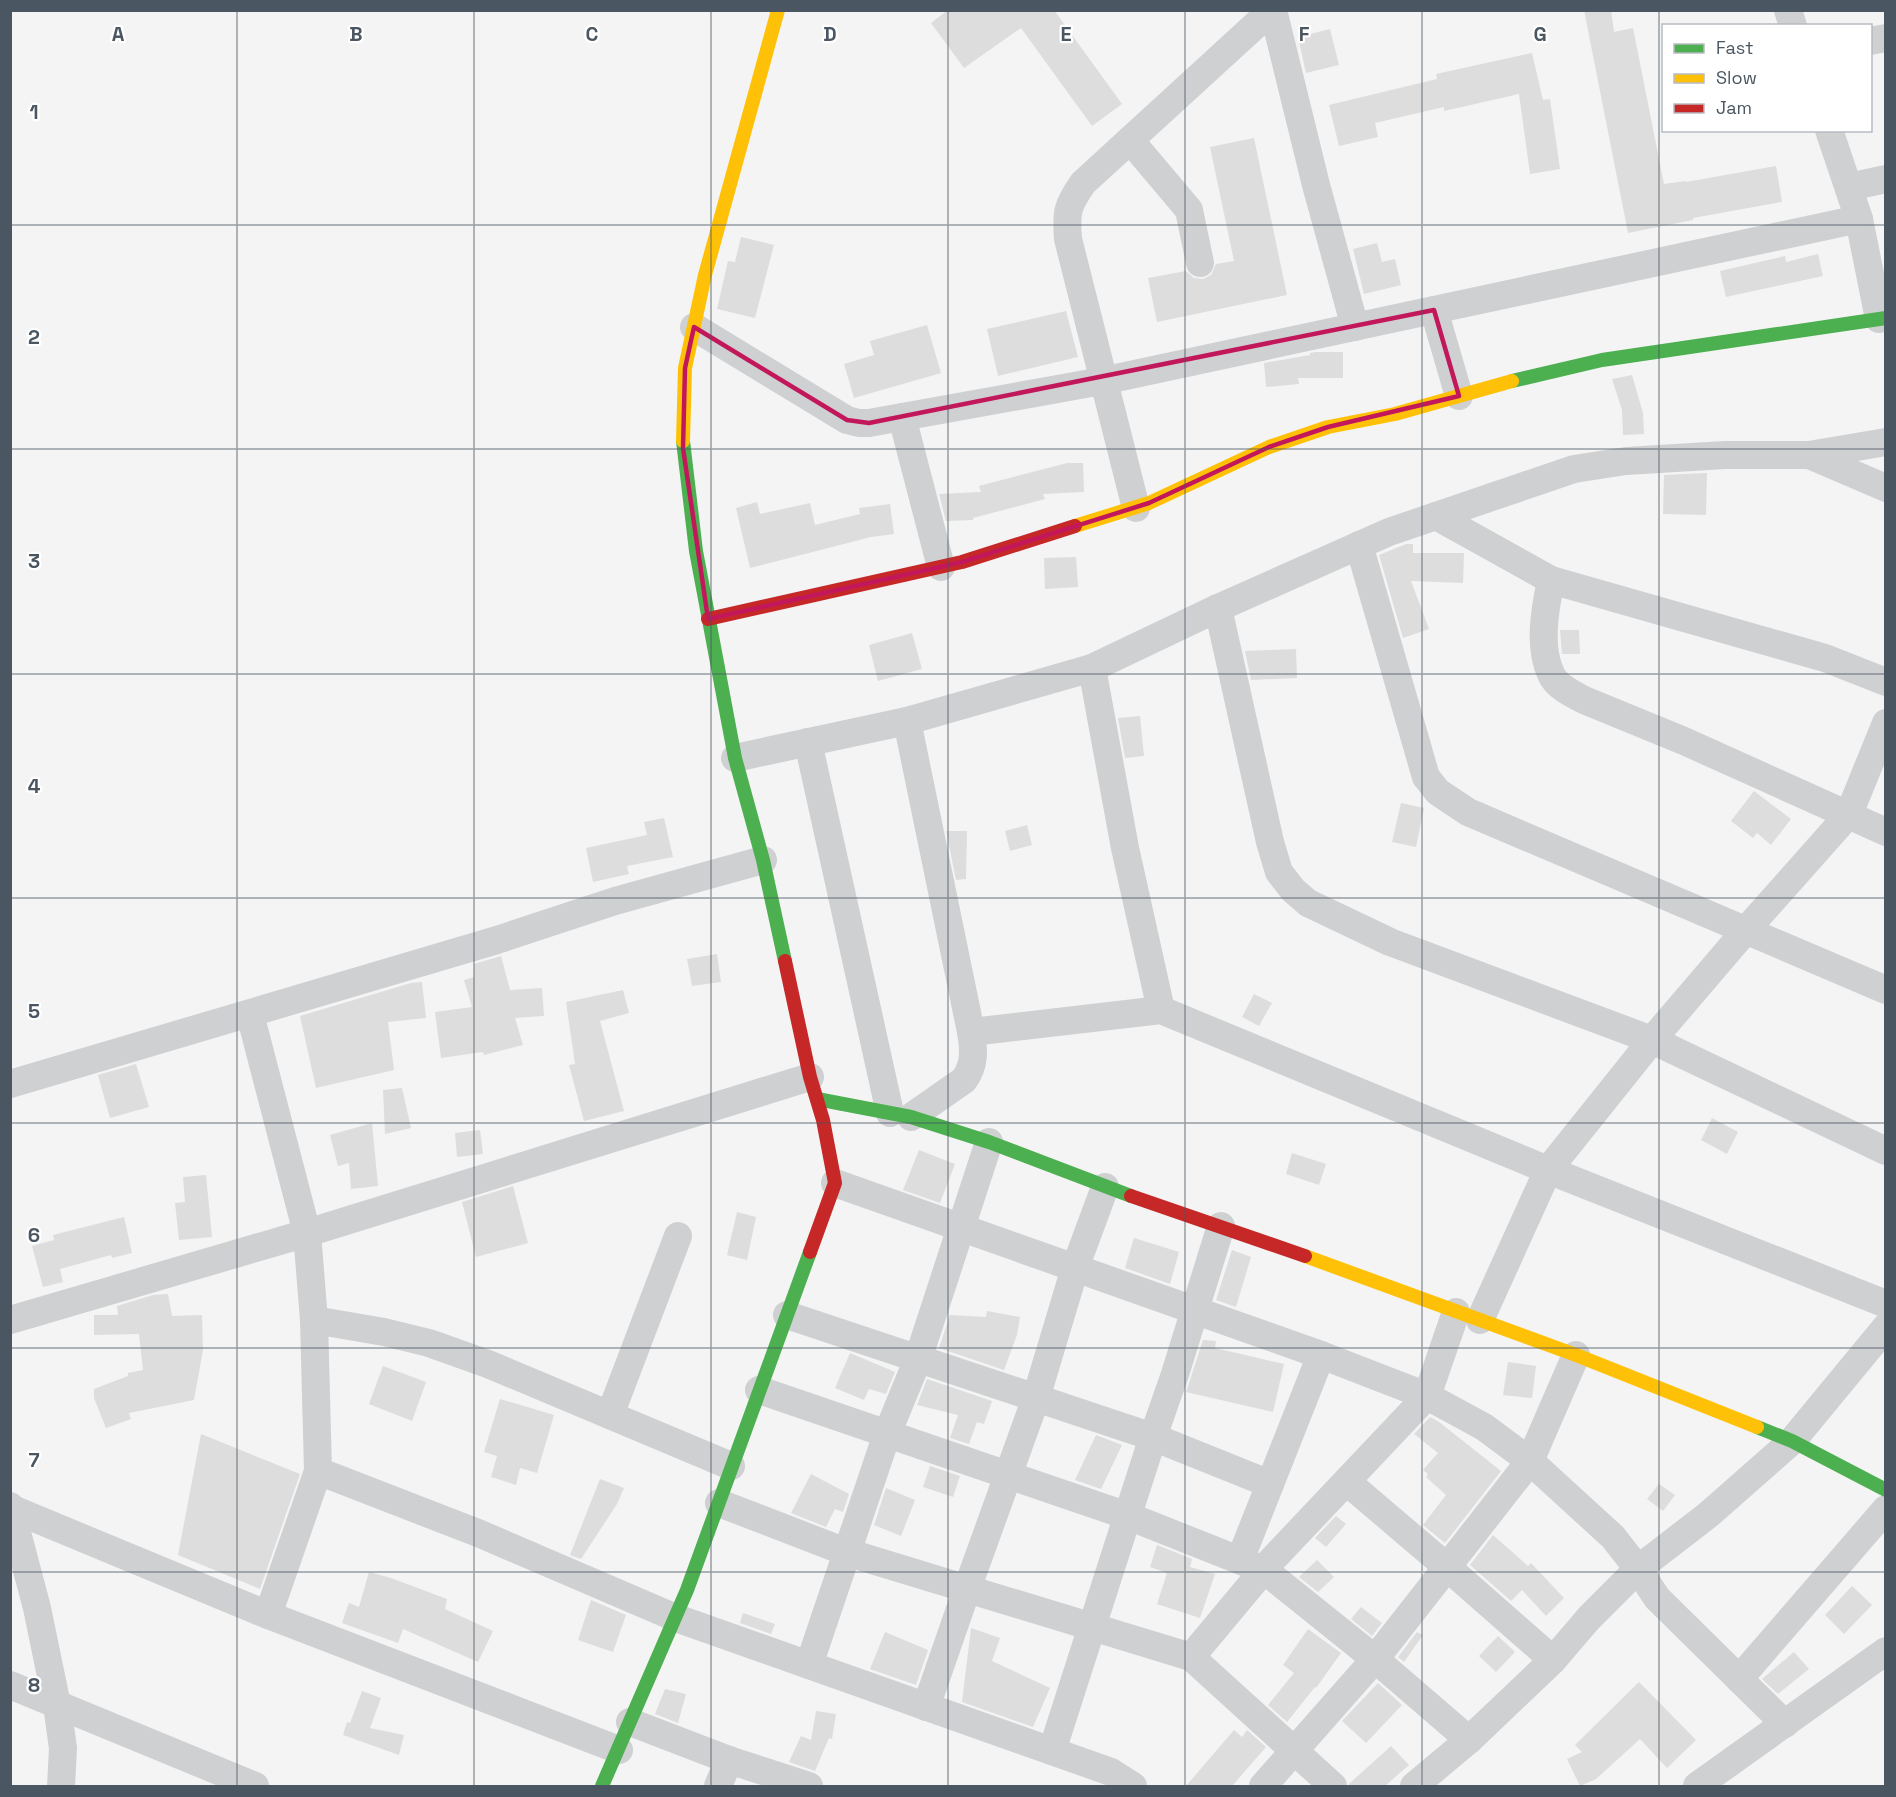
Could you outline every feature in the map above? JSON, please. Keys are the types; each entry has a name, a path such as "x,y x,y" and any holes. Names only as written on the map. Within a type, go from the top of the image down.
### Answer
{"street":[{"path":"602,1786 676,1618 835,1183 830,1149 814,1088 763,860 735,758 696,550 683,448 685,368 705,275 778,10"},
{"path":"1136,508 1102,381 1068,239 1066,216 1072,199 1083,183 1272,10 1355,327"},
{"path":"708,619 962,562 1136,508 1269,447 1328,427 1395,414 1602,360 1882,318 1859,219 1830,132"},
{"path":"1131,140 1189,210 1200,263"},
{"path":"1849,187 1886,179"},
{"path":"694,327 847,420 869,423 1102,381 1859,219"},
{"path":"1434,310 1459,396"},
{"path":"902,417 941,567"},
{"path":"735,758 907,720 1092,668 1218,608 1389,532 1575,469 1626,461 1725,455 1809,455 1886,442"},
{"path":"1809,455 1886,488"},
{"path":"1436,516 1551,580 1825,658 1886,682"},
{"path":"1359,545 1426,777 1438,792 1468,812 1886,990"},
{"path":"1551,580 1545,609 1545,652 1551,675 1568,692 1886,832"},
{"path":"1218,608 1270,842 1279,872 1293,890 1308,903 1390,942 1652,1040 1886,1151"},
{"path":"1092,668 1125,848 1161,1010"},
{"path":"900,1115 964,1080 973,1063 974,1050 907,720"},
{"path":"1191,1657 1252,1565 1347,1482 1427,1396 1548,1170 1652,1040 1849,814 1884,729"},
{"path":"808,742 900,1115"},
{"path":"10,1084 497,940 615,901 763,860"},
{"path":"972,1032 1161,1010 1548,1170 1886,1304"},
{"path":"250,1014 306,1233 314,1320 318,1471 268,1615"},
{"path":"10,1320 814,1088 989,1142 1105,1187 1221,1226 1576,1355 1792,1441 1886,1490"},
{"path":"809,1665 887,1434 918,1359 989,1142"},
{"path":"835,1183 1321,1354 1427,1396 1484,1427 1530,1461 1613,1537 1658,1598 1785,1724"},
{"path":"926,1707 1036,1398 1076,1268 1105,1187"},
{"path":"1052,1751 1221,1226"},
{"path":"610,1415 678,1236"},
{"path":"787,1315 1153,1437 1270,1484"},
{"path":"314,1320 384,1332 429,1343 488,1364 731,1466"},
{"path":"1414,1786 1469,1740 1553,1660 1588,1618 1638,1569 1708,1515 1792,1441 1886,1327"},
{"path":"1252,1565 1270,1484 1321,1354"},
{"path":"1263,1786 1375,1659 1530,1461 1576,1355"},
{"path":"759,1390 1128,1515 1252,1565 1375,1659 1469,1740"},
{"path":"318,1471 478,1533 676,1618 1111,1772 1133,1786"},
{"path":"1347,1482 1553,1660"},
{"path":"719,1503 846,1552 1191,1657 1333,1786"},
{"path":"11,1507 268,1615 619,1750"},
{"path":"11,1507 37,1608 57,1705 63,1748 61,1786"},
{"path":"1739,1679 1886,1509"},
{"path":"1697,1786 1886,1651"},
{"path":"10,1685 255,1786"},
{"path":"630,1722 801,1785"},
{"path":"718,1786 729,1760"}],"highlighted area":[{"path":"1434,310 1459,396 1328,427 1269,447 1149,503 962,562 708,619 683,448 685,368 694,327 847,420 869,423"}],"building":[{"path":"948,10 1054,10 1122,104 1092,126 1021,28 964,68 931,23"},
{"path":"1584,10 1611,10 1614,32 1633,28 1664,184 1776,166 1782,202 1693,218 1693,220 1628,233"},
{"path":"1330,29 1339,65 1306,73 1298,37"},
{"path":"1532,53 1543,100 1550,99 1560,169 1530,174 1519,94 1444,111 1444,107 1375,123 1378,137 1339,146 1329,105 1437,79 1436,74"},
{"path":"1254,138 1287,295 1157,322 1148,278 1186,271 1194,278 1203,279 1211,275 1216,264 1234,261 1210,147"},
{"path":"741,237 774,245 755,318 717,309 728,261 735,262"},
{"path":"1377,243 1382,262 1395,259 1401,285 1364,294 1353,249"},
{"path":"1818,254 1823,276 1726,297 1720,271 1785,256 1786,262"},
{"path":"1066,311 1078,357 998,376 987,329"},
{"path":"927,325 941,373 854,398 844,364 874,355 870,341"},
{"path":"1315,352 1343,352 1343,378 1298,378 1299,384 1266,387 1264,363 1310,355"},
{"path":"1632,375 1643,413 1644,434 1623,435 1622,410 1612,379"},
{"path":"1067,463 1083,463 1084,492 1043,494 1045,499 973,518 973,520 946,521 939,494 981,492 979,486"},
{"path":"1707,473 1706,515 1663,514 1664,475"},
{"path":"757,502 760,514 810,503 815,525 860,514 859,508 890,504 894,534 871,537 750,568 736,508"},
{"path":"1406,544 1413,544 1413,553 1464,553 1463,583 1411,581 1429,629 1403,638 1379,555"},
{"path":"1076,557 1078,587 1045,589 1044,558"},
{"path":"1560,630 1579,630 1580,654 1562,654"},
{"path":"912,633 922,669 878,681 869,645"},
{"path":"1296,649 1297,678 1251,680 1245,651"},
{"path":"1140,716 1144,756 1125,758 1118,718"},
{"path":"1754,791 1791,819 1771,845 1757,833 1753,838 1731,821"},
{"path":"1401,803 1424,808 1416,847 1392,842"},
{"path":"664,818 673,857 627,866 629,874 593,882 586,848 647,835 644,822"},
{"path":"1027,825 1032,845 1010,851 1005,831"},
{"path":"946,831 967,831 966,879 956,880"},
{"path":"717,954 721,982 692,986 687,959"},
{"path":"501,956 510,990 542,988 544,1016 515,1018 523,1045 484,1055 483,1052 441,1058 435,1012 472,1007 464,980 474,977 474,964"},
{"path":"422,982 426,1018 388,1022 394,1070 316,1088 300,1016 411,983"},
{"path":"623,990 629,1013 600,1021 624,1111 584,1121 569,1065 575,1064 566,1002"},
{"path":"1254,994 1272,1003 1259,1026 1242,1017"},
{"path":"136,1064 149,1107 110,1118 98,1075"},
{"path":"402,1088 411,1128 385,1134 383,1090"},
{"path":"1712,1118 1738,1132 1727,1154 1701,1140"},
{"path":"372,1123 378,1186 351,1189 349,1163 338,1166 330,1135"},
{"path":"480,1130 483,1154 457,1157 455,1133"},
{"path":"919,1150 955,1164 940,1203 903,1190"},
{"path":"1292,1153 1326,1164 1319,1185 1286,1174"},
{"path":"206,1175 212,1237 179,1240 175,1203 185,1202 183,1177"},
{"path":"513,1186 528,1243 476,1257 462,1202"},
{"path":"737,1212 756,1217 747,1260 727,1255"},
{"path":"124,1217 132,1253 112,1258 111,1255 60,1269 63,1282 43,1287 32,1246 54,1240 53,1235"},
{"path":"1134,1238 1179,1252 1170,1284 1125,1268"},
{"path":"1232,1250 1251,1257 1236,1307 1216,1300"},
{"path":"168,1294 172,1316 202,1315 203,1350 194,1400 129,1413 131,1419 106,1428 94,1398 94,1389 128,1376 128,1373 143,1370 139,1334 94,1335 94,1315 118,1315 117,1306 153,1295"},
{"path":"987,1311 1020,1317 1017,1335 1004,1370 939,1348 950,1315 986,1317"},
{"path":"1203,1340 1216,1341 1215,1348 1284,1364 1273,1412 1186,1392"},
{"path":"850,1353 895,1372 886,1394 869,1389 864,1400 835,1388"},
{"path":"1508,1362 1536,1366 1532,1398 1503,1395"},
{"path":"383,1366 426,1382 412,1421 369,1404"},
{"path":"927,1379 992,1401 984,1424 977,1422 969,1444 950,1438 958,1415 917,1405"},
{"path":"500,1399 554,1415 537,1473 520,1468 516,1485 491,1477 497,1456 484,1452"},
{"path":"1430,1417 1501,1471 1445,1543 1423,1525 1446,1495 1426,1477 1428,1474 1423,1470 1438,1453 1414,1434"},
{"path":"201,1434 300,1474 260,1589 178,1555"},
{"path":"1096,1435 1122,1445 1101,1489 1075,1480"},
{"path":"930,1466 960,1476 953,1497 923,1487"},
{"path":"811,1474 849,1494 843,1512 835,1509 826,1527 791,1513"},
{"path":"600,1479 624,1488 617,1504 581,1559 570,1555"},
{"path":"1659,1484 1675,1495 1663,1511 1647,1499"},
{"path":"886,1488 915,1500 901,1536 874,1525"},
{"path":"1336,1516 1346,1524 1326,1547 1315,1538"},
{"path":"1493,1535 1528,1566 1531,1563 1564,1598 1546,1616 1522,1590 1511,1601 1470,1565"},
{"path":"1157,1545 1192,1559 1190,1567 1215,1574 1200,1618 1157,1604 1167,1573 1150,1567"},
{"path":"1317,1560 1334,1577 1318,1592 1299,1577"},
{"path":"369,1572 447,1599 445,1609 493,1631 478,1662 403,1629 398,1643 342,1623 349,1603 359,1607"},
{"path":"1852,1586 1872,1605 1844,1634 1825,1615"},
{"path":"591,1600 626,1615 613,1652 578,1640"},
{"path":"1361,1607 1382,1623 1372,1636 1351,1619"},
{"path":"743,1613 775,1624 771,1634 740,1623"},
{"path":"971,1628 1000,1638 992,1661 1050,1688 1033,1727 962,1702"},
{"path":"1308,1629 1341,1653 1316,1688 1287,1722 1268,1705 1294,1673 1283,1665"},
{"path":"885,1632 928,1650 916,1685 870,1669"},
{"path":"1417,1632 1423,1635 1404,1662 1398,1657"},
{"path":"1498,1636 1515,1652 1496,1672 1479,1656"},
{"path":"1794,1652 1809,1669 1778,1694 1762,1679"},
{"path":"1639,1682 1696,1740 1667,1768 1640,1739 1596,1779 1580,1786 1567,1759 1582,1752 1575,1745"},
{"path":"1378,1683 1402,1705 1366,1743 1342,1721"},
{"path":"665,1689 686,1694 678,1723 655,1714"},
{"path":"362,1691 381,1698 370,1728 404,1735 399,1755 343,1735"},
{"path":"816,1711 836,1714 832,1739 829,1738 815,1771 789,1762 801,1736 811,1740"},
{"path":"1234,1730 1242,1737 1247,1730 1266,1747 1232,1786 1186,1786"},
{"path":"1391,1746 1409,1765 1385,1786 1349,1786 1349,1784"}],"traffic: fast":[{"path":"1512,381 1602,360 1886,318"},
{"path":"683,441 696,551 735,758 763,860 785,961"},
{"path":"817,1099 911,1117 989,1142 1131,1196"},
{"path":"602,1786 687,1590 810,1252"},
{"path":"1757,1427 1792,1441 1886,1490"}],"traffic: slow":[{"path":"683,441 685,368 705,275 778,10"},
{"path":"1075,526 1149,503 1269,447 1328,427 1395,414 1512,381"},
{"path":"1305,1256 1576,1355 1757,1427"}],"traffic: jam":[{"path":"708,619 962,562 1075,526"},
{"path":"785,961 810,1077 823,1120 835,1183 810,1252"},
{"path":"1131,1196 1305,1256"}]}
